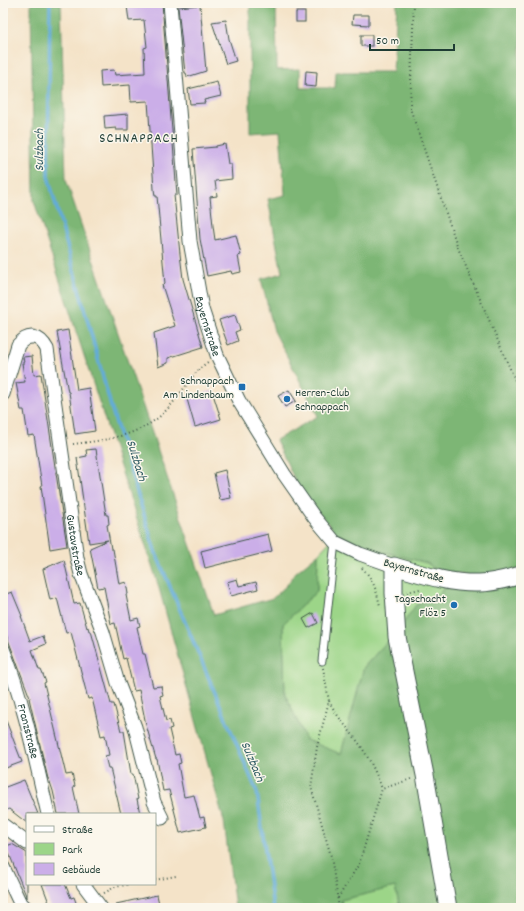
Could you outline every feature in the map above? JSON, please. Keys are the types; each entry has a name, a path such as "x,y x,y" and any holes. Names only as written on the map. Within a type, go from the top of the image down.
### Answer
{"street":[{"name":"Bayernstraße","path":"170,3 190,241 202,309 217,355 238,401 266,446 314,517 335,542 360,554 394,566 465,583 498,581 521,575"},
{"name":"Gustavstraße","path":"3,394 18,345 23,340 30,337 38,338 43,342 47,349 60,446 77,558 81,574 103,632 118,683 135,726 154,802 162,818"},
{"path":"394,566 394,595 397,638 426,775 448,908"},
{"name":"Franzstraße","path":"3,649 14,676 21,701 48,813"},
{"path":"3,825 26,841"},
{"path":"3,867 19,901 26,908"},
{"path":"84,885 97,903"}],"lane":[{"path":"322,661 335,542"}],"path":[{"path":"414,3 410,108 458,248 521,394"},
{"path":"60,446 124,435 136,431 159,419 171,406 195,374 217,355"},
{"path":"394,595 423,589"},
{"path":"322,661 329,701 335,714 362,748 375,771 382,789 359,864 337,899"},
{"path":"329,701 317,747 311,787 331,856 339,908"},
{"path":"382,789 426,775"},
{"path":"156,880 176,876"},
{"path":"97,903 115,887 126,885"}],"green space":[{"path":"31,3 61,3 66,180 214,615 273,598 287,585 295,573 318,554 317,591 283,624 285,694 306,740 341,754 364,667 402,625 416,605 433,598 445,588 521,582 521,908 400,908 395,887 341,900 343,908 235,908 224,821 157,581 34,201"},
{"path":"250,3 276,3 277,70 300,69 300,88 335,88 336,72 393,72 397,3 521,3 521,569 480,577 437,571 427,563 369,548 337,534 301,493 276,440 318,416 274,331 261,279 282,273 268,199 285,195 280,131 250,133"},
{"path":"337,534 369,548 427,563 437,571 445,588 433,598 416,605 402,625 364,667 341,754 306,740 285,694 283,624 317,591 318,554"},
{"path":"395,887 400,908 343,908 341,900"}],"building":[{"path":"143,3 162,3 177,195 174,195 180,254 183,279 203,347 168,358 168,363 158,367 154,333 175,326 162,285 165,284 157,196 155,196 154,189 148,101 131,102 130,85 101,87 100,71 114,70 115,75 145,73 144,48 147,47 144,20 129,21 127,6"},
{"path":"200,5 206,71 187,77 185,73 178,7"},
{"path":"296,12 305,12 305,22 296,22"},
{"path":"353,15 369,15 369,25 352,24"},
{"path":"226,20 229,39 236,61 226,64 212,22"},
{"path":"361,35 372,35 372,46 361,46"},
{"path":"306,71 317,72 316,87 305,86"},
{"path":"217,82 221,96 204,100 205,103 190,104 188,89"},
{"path":"128,114 128,130 116,130 116,128 105,129 104,116"},
{"path":"225,144 228,164 231,164 232,179 215,181 217,196 210,197 213,226 215,240 236,235 241,255 238,256 241,272 232,274 231,271 207,276 200,239 193,149 216,147"},
{"path":"235,315 240,330 235,332 238,341 228,345 219,320"},
{"path":"68,330 77,390 89,388 95,431 75,434 69,392 57,332"},
{"path":"32,356 34,375 41,374 67,546 50,549 34,435 28,436 24,410 21,410 16,383 25,382 22,363 24,363 23,357"},
{"name":"Herren-Club Schnappach","path":"289,390 296,401 285,407 278,396"},
{"path":"212,391 221,419 195,427 187,399"},
{"path":"96,449 106,515 108,515 109,524 107,525 111,549 113,549 119,584 126,582 128,594 126,595 131,620 138,618 140,626 137,627 153,687 161,686 163,695 160,696 166,721 170,720 172,728 169,729 175,755 179,754 181,763 178,764 184,797 194,795 200,818 204,817 206,827 180,833 169,790 163,791 157,759 146,725 139,690 134,691 126,658 123,659 115,623 111,624 104,587 98,588 90,548 108,540 89,543 77,458 87,456 86,450"},
{"path":"225,470 231,498 220,500 214,473"},
{"path":"268,534 272,551 205,568 201,551"},
{"path":"64,560 74,604 80,603 87,628 88,627 89,631 91,631 111,704 114,704 121,731 124,731 131,774 133,774 140,813 121,813 110,768 108,768 105,756 109,755 105,735 101,736 92,698 88,699 71,632 66,633 57,598 50,600 43,569"},
{"path":"237,579 239,586 256,582 258,589 231,596 227,582"},
{"path":"12,592 30,641 43,636 46,644 32,650 39,670 41,670 46,682 44,683 66,775 72,774 75,786 73,787 79,813 58,813 53,791 48,779 30,698 3,626 3,595"},
{"path":"313,613 318,623 308,628 303,619"},
{"path":"3,713 22,762 3,769"},
{"path":"24,780 38,813 26,813 26,822 9,809 3,811 3,788"},
{"path":"12,844 26,852 27,898 6,846"},
{"path":"42,885 65,885 71,898 74,897 78,908 51,908"},
{"path":"157,895 160,908 116,908 116,904"}],"waterway":[{"name":"Sulzbach","path":"50,3 48,176 112,410 155,551 257,792 273,908"}],"place":[{"name":"Schnappach Am Lindenbaum","path":"242,387"},
{"name":"Herren-Club Schnappach","path":"287,399"},
{"name":"Tagschacht Flöz 5","path":"454,605"}],"district":[{"name":"SCHNAPPACH","path":"139,137"}]}
